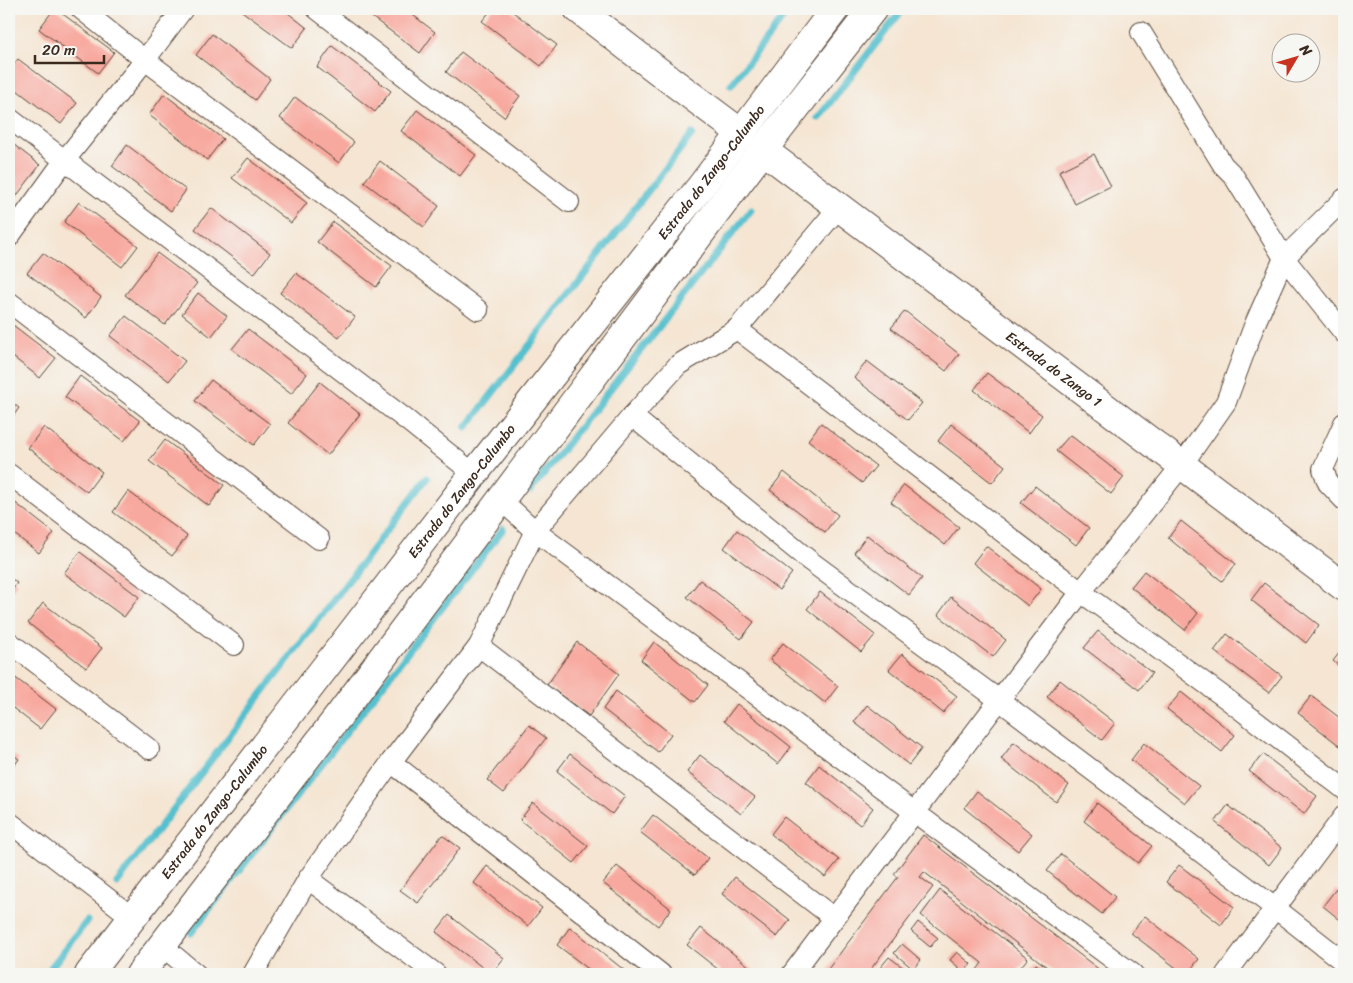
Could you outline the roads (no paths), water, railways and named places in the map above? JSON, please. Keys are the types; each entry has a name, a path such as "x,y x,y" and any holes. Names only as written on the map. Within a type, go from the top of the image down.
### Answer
{"main road":[{"path":"578,9 599,17 657,70 741,133"},
{"name":"Estrada do Zango-Calumbo","path":"89,974 474,474 702,185 835,9"},
{"name":"Estrada do Zango-Calumbo","path":"140,974 332,724 764,150 873,9"},
{"name":"Estrada do Zango 1","path":"764,150 1344,587"}],"street":[{"path":"81,9 145,60 478,310"},
{"path":"9,237 64,161 145,60 183,9"},
{"path":"317,9 569,202"},
{"path":"1141,32 1223,165 1233,174 1284,258 1344,333"},
{"path":"9,118 408,421 474,474"},
{"path":"792,974 1081,592 1182,466 1226,402 1254,326 1284,258 1344,199"},
{"path":"253,974 308,880 391,762 479,646 535,530 678,365 736,329 839,207"},
{"path":"9,302 318,538"},
{"path":"736,329 1081,592 1228,700 1344,790"},
{"path":"632,416 810,561 999,700 1344,962"},
{"path":"1344,423 1323,469 1328,483 1344,500"},
{"path":"9,474 234,645"},
{"path":"501,500 535,530 1133,974"},
{"path":"9,642 149,749"},
{"path":"479,646 834,918"},
{"path":"391,762 662,974"},
{"path":"1226,974 1344,816"},
{"path":"9,822 133,918"},
{"path":"308,880 436,974"},
{"path":"161,945 196,974"}],"waterway":[{"path":"731,85 790,9"},
{"path":"818,118 903,9"},
{"path":"466,428 692,134"},
{"path":"530,491 751,210"},
{"path":"117,883 427,478"},
{"path":"191,933 503,529"},
{"path":"46,974 87,921"}]}
